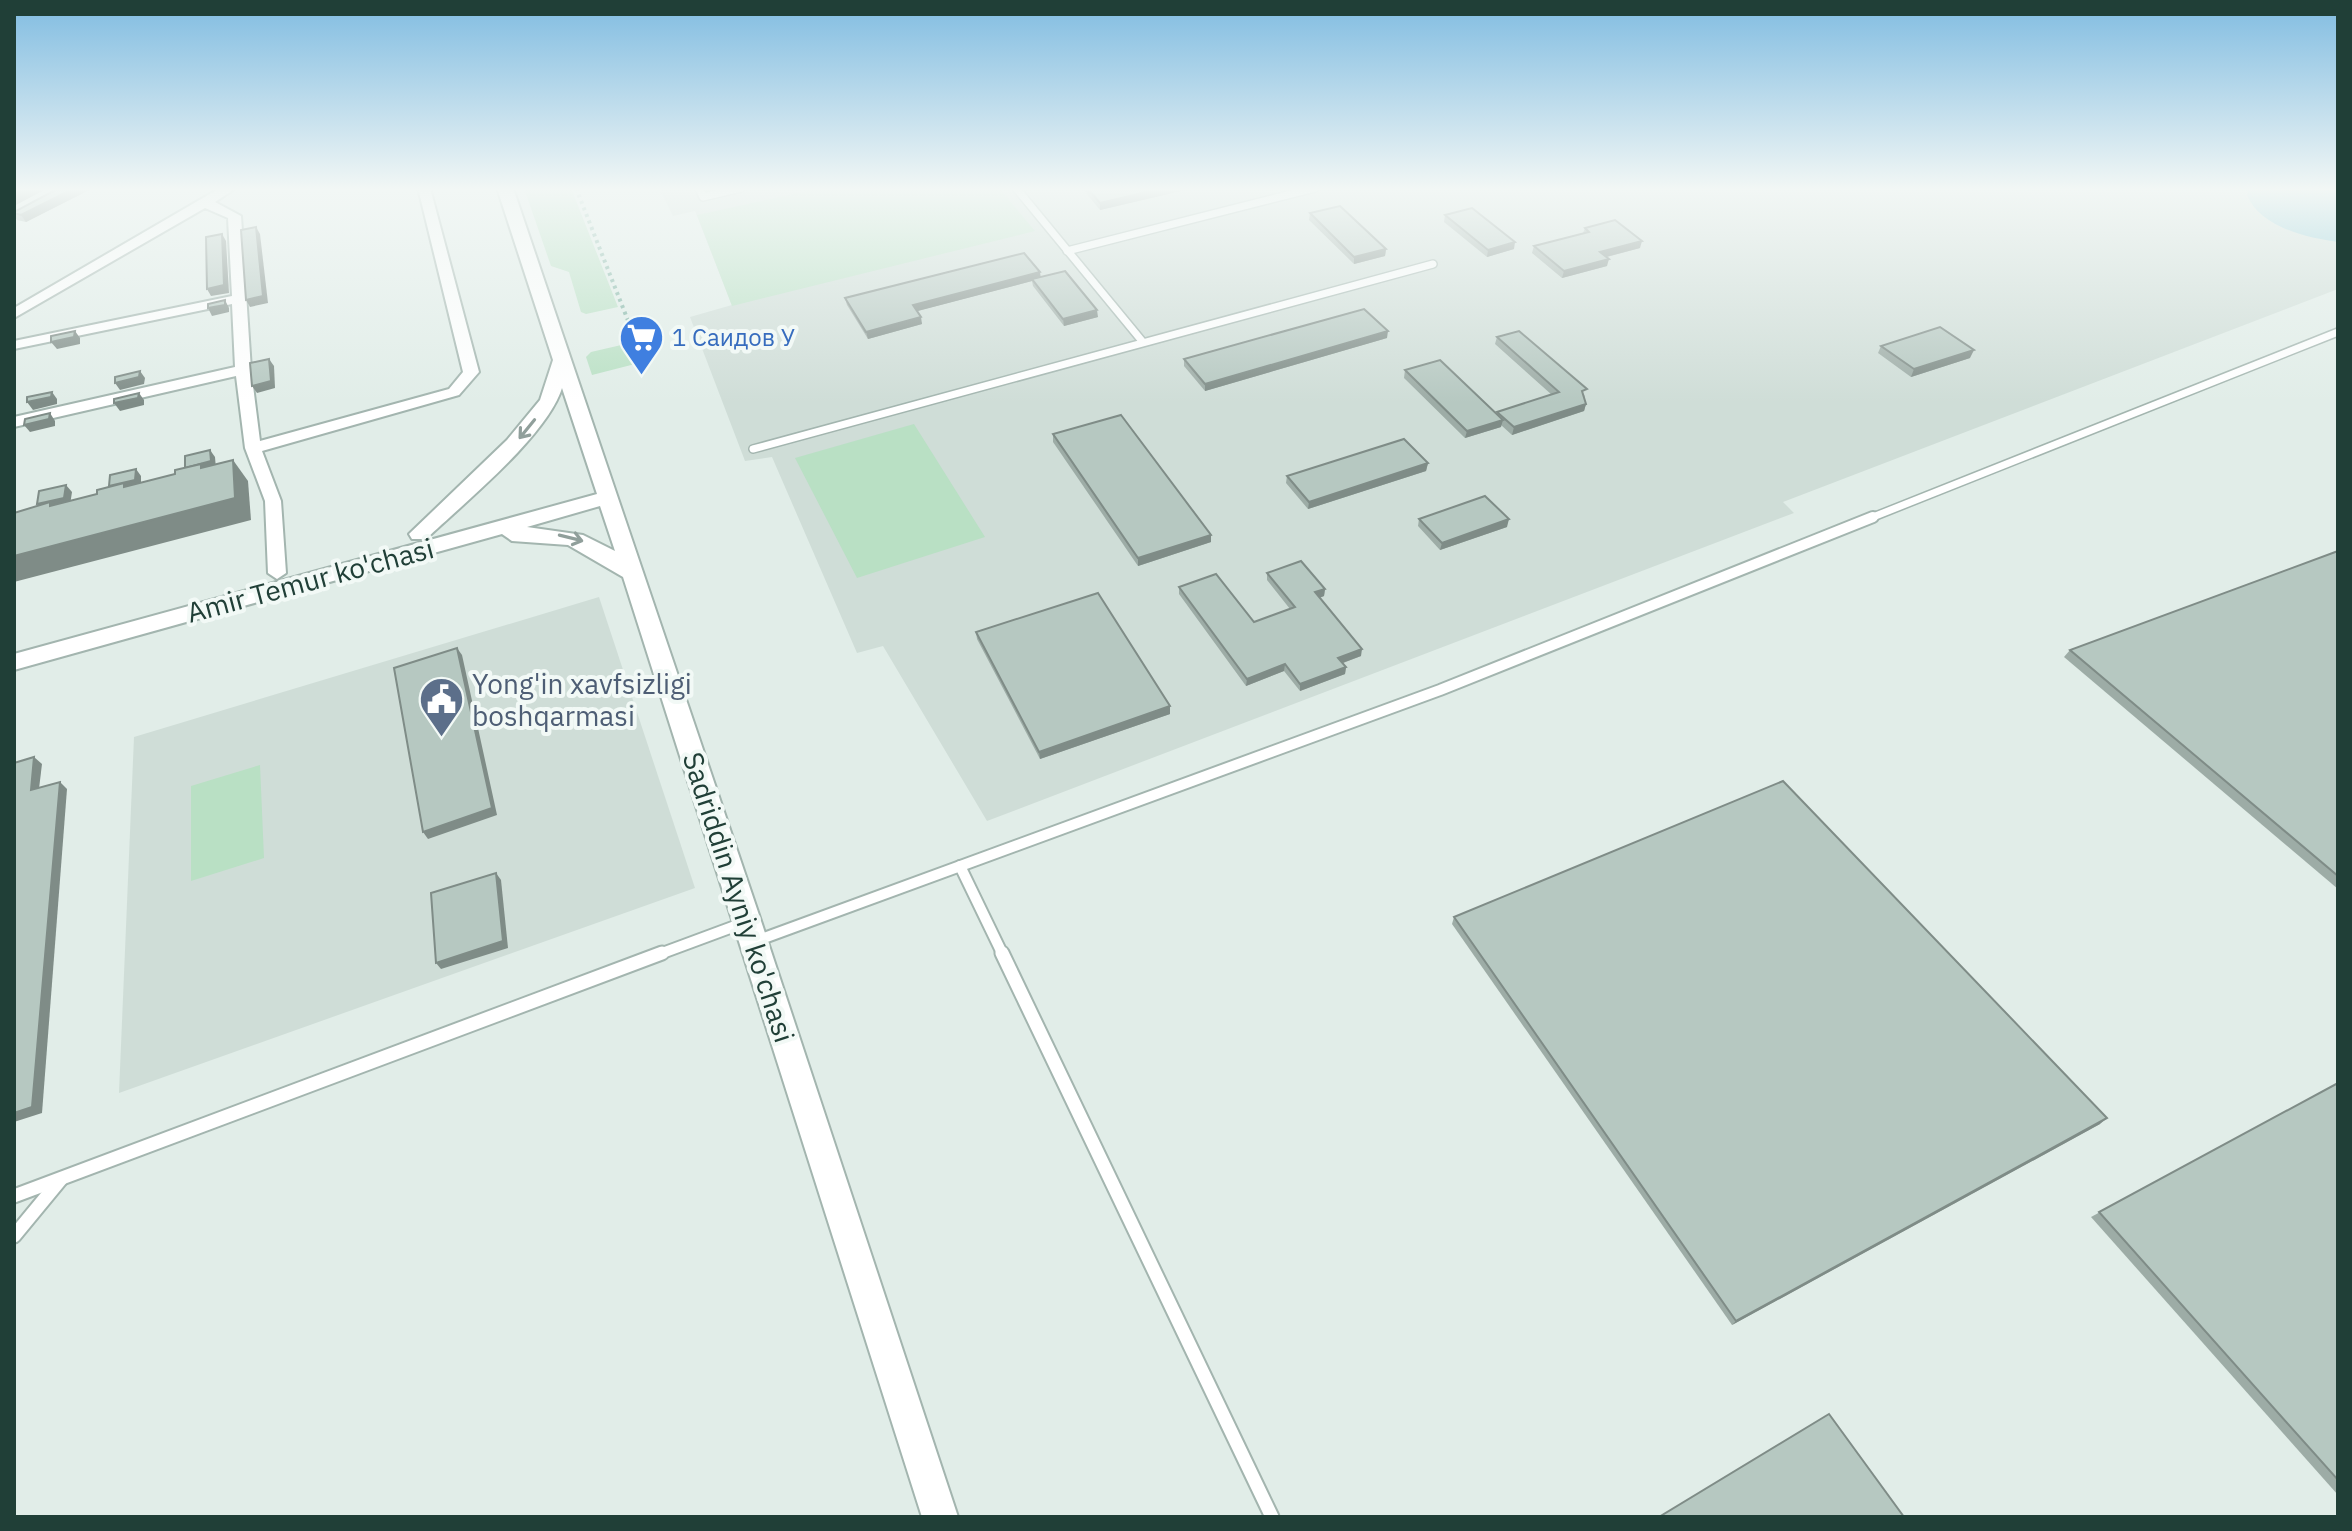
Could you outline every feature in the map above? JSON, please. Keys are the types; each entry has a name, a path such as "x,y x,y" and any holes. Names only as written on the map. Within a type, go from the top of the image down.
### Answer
{"street":[{"path":"15,311 106,259"},
{"path":"237,259 243,370 253,448 251,468 273,501 277,573"},
{"path":"253,448 454,392 466,382 471,372 442,259"},
{"name":"Sadriddin Ayniy ko'chasi","path":"529,259 751,931 940,1517"},
{"path":"14,345 240,298"},
{"path":"419,534 514,444 549,401 562,360"},
{"path":"14,422 243,370"},
{"name":"Amir Temur ko'chasi","path":"14,645 419,534 605,492"},
{"name":"Amir Temur ko'chasi","path":"14,662 466,538 605,492"},
{"path":"466,538 520,533 573,537 596,546 631,572"}],"lane":[{"path":"1074,259 1142,341"},
{"path":"753,449 1433,264"},
{"path":"14,1196 751,931 960,866 1440,690 2338,332"},
{"path":"960,866 1272,1517"},
{"path":"14,1236 62,1178"}],"path":[{"path":"604,259 645,364"}],"shaded area":[{"path":"714,259 2338,259 2338,289 1783,502 1794,513 987,821 883,646 857,653 772,457 745,461 690,317 732,305"},
{"path":"599,597 695,888 119,1093 134,737"}],"green space":[{"path":"549,259 599,259 618,307 586,314 581,312 569,272 551,266"},
{"path":"714,259 920,259 732,306"},
{"path":"630,343 639,363 592,375 586,357 591,352"},
{"path":"914,424 985,537 857,578 795,458"},
{"path":"260,765 264,858 191,881 191,786"}],"building":[{"path":"206,259 223,259 224,285 207,289"},
{"path":"243,259 259,259 263,296 246,300"},
{"path":"998,259 1029,259 1040,272 913,305 921,317 866,332 845,298"},
{"path":"1550,259 1607,259 1564,271"},
{"path":"1065,271 1097,310 1063,319 1032,279"},
{"path":"225,300 225,305 208,308 208,304"},
{"path":"1364,309 1388,331 1205,384 1184,359"},
{"path":"1940,327 1974,350 1914,369 1881,346"},
{"path":"75,331 74,337 51,342 51,336"},
{"path":"1519,331 1587,389 1582,391 1586,404 1514,427 1497,412 1559,392 1497,337"},
{"path":"269,359 271,381 252,386 250,363"},
{"path":"1440,360 1503,420 1467,431 1405,370"},
{"path":"140,371 139,377 115,383 115,377"},
{"path":"52,392 51,397 27,402 27,397"},
{"path":"139,393 138,398 114,403 114,399"},
{"path":"50,413 49,419 24,425 25,419"},
{"path":"1121,415 1211,535 1138,558 1053,434"},
{"path":"1404,439 1428,463 1309,502 1287,476"},
{"path":"210,450 211,461 185,468 185,456"},
{"path":"233,460 235,498 14,556 14,513 50,502 50,506 97,494 97,490 124,483 124,487 175,474 175,470 201,464 201,468"},
{"path":"136,469 135,480 109,486 110,475"},
{"path":"66,485 64,498 37,504 39,491"},
{"path":"1485,496 1509,519 1442,543 1419,519"},
{"path":"2338,551 2338,876 2070,650"},
{"path":"1301,561 1325,589 1315,592 1362,649 1338,658 1346,667 1300,684 1285,664 1247,679 1179,587 1216,574 1254,622 1295,607 1267,573"},
{"path":"1098,593 1170,706 1039,752 976,632"},
{"path":"457,648 492,808 423,832 394,668"},
{"path":"34,757 31,790 60,782 32,1107 14,1113 14,763"},
{"path":"1783,781 2107,1118 1736,1321 1454,917"},
{"path":"496,873 503,941 436,963 431,893"},
{"path":"2338,1083 2338,1480 2099,1212"},
{"path":"1829,1414 1904,1517 1659,1517"}],"place":[{"name":"1 Саидов У","path":"641,376"},
{"name":"Yong'in xavfsizligi boshqarmasi","path":"441,738"}]}
